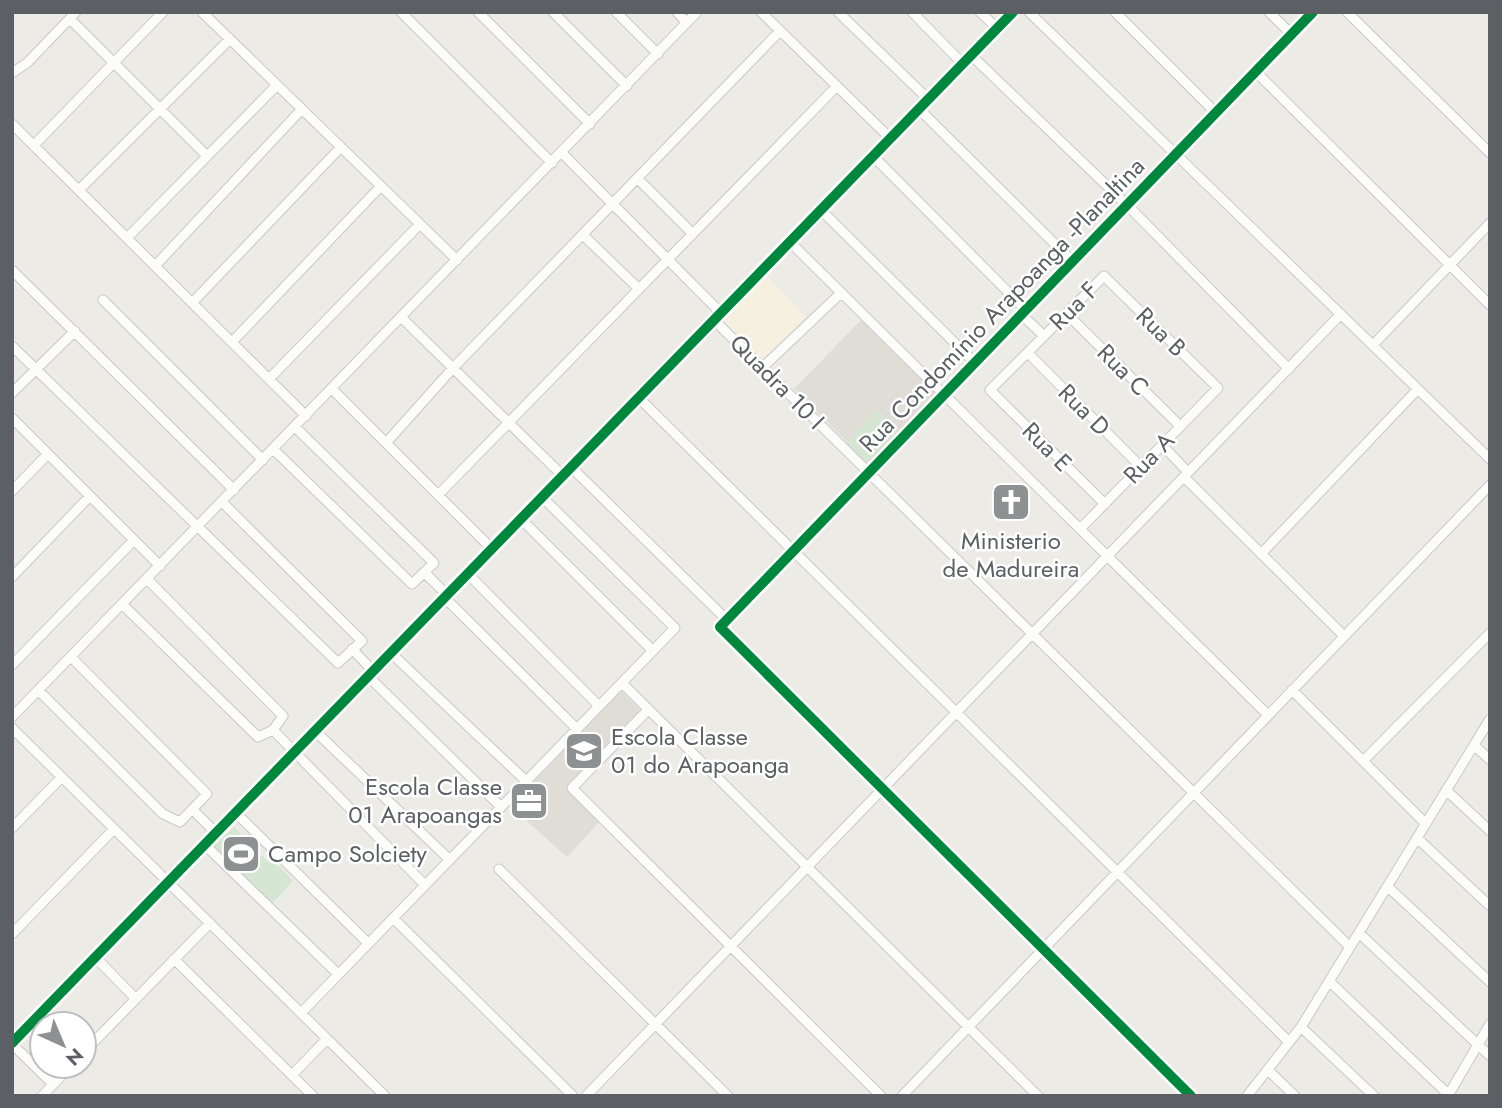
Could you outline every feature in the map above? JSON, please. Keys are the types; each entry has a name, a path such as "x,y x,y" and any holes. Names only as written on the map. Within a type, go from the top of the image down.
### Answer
{"street":[{"path":"33,145 163,12"},
{"path":"202,12 457,260"},
{"path":"401,12 552,163"},
{"path":"478,12 590,124"},
{"path":"553,12 627,86"},
{"path":"616,12 658,54"},
{"path":"677,12 687,23"},
{"path":"12,717 697,12"},
{"path":"761,12 891,139"},
{"path":"838,12 928,99"},
{"path":"912,12 963,64"},
{"path":"981,12 997,28"},
{"path":"53,1084 12,1044 1013,12"},
{"path":"1029,12 1490,459"},
{"path":"1115,12 1216,113"},
{"path":"1269,12 1292,35"},
{"name":"Rua Condomínio Arapoanga -Planaltina","path":"724,624 1313,12"},
{"path":"1347,12 1490,153"},
{"path":"12,73 27,63 73,16 114,63 207,156"},
{"path":"386,443 453,368 780,31"},
{"path":"79,190 230,39"},
{"path":"971,55 1128,206 1289,369"},
{"path":"1256,72 1490,305"},
{"path":"127,238 277,85"},
{"path":"438,495 837,86"},
{"path":"155,265 302,109"},
{"path":"919,109 1073,262"},
{"path":"12,124 306,416"},
{"path":"192,303 341,147"},
{"name":"Quadra 10 I","path":"562,153 667,259 763,368 1350,947"},
{"name":"Rua F","path":"873,156 1044,336"},
{"path":"638,178 692,233"},
{"path":"232,342 381,186"},
{"path":"821,210 975,363"},
{"path":"1373,345 1490,223"},
{"path":"269,379 420,224"},
{"path":"583,235 638,288"},
{"path":"790,242 1268,715"},
{"path":"12,270 234,490"},
{"name":"Rua F","path":"990,390 1104,276"},
{"name":"Rua B","path":"1104,276 1218,387"},
{"path":"763,368 841,293"},
{"path":"103,300 263,460"},
{"name":"Rua C","path":"1067,314 1180,426"},
{"path":"586,1096 1341,314"},
{"path":"401,318 563,476"},
{"path":"12,393 75,331"},
{"path":"12,346 338,663 362,641 222,502"},
{"name":"Rua D","path":"1028,353 1141,467"},
{"name":"Rua A","path":"1080,529 1218,387"},
{"path":"332,389 492,549"},
{"path":"1261,554 1418,389"},
{"name":"Rua E","path":"990,390 1105,504"},
{"path":"639,398 1289,1042"},
{"path":"12,418 160,566"},
{"path":"273,449 412,584 434,564 295,427"},
{"path":"1161,445 1261,554 1344,636"},
{"path":"12,491 48,454"},
{"path":"571,467 883,789 1191,1096"},
{"path":"902,1096 1490,485"},
{"path":"12,577 90,496"},
{"path":"301,1013 675,628 542,497"},
{"path":"520,519 653,651"},
{"path":"12,665 134,540"},
{"path":"425,573 576,729"},
{"path":"468,574 599,706"},
{"path":"122,604 258,737 273,730 283,716 147,579"},
{"path":"1363,761 1490,632"},
{"path":"352,649 371,673 501,807"},
{"path":"391,653 526,782"},
{"path":"38,690 163,814 180,822 192,810 207,794 71,657"},
{"path":"622,683 1038,1096"},
{"path":"1293,690 1426,824"},
{"path":"648,710 572,788 881,1096"},
{"path":"1247,1096 1301,1027 1490,719"},
{"path":"12,728 385,1096"},
{"path":"273,730 425,885"},
{"path":"315,731 450,860"},
{"path":"1474,745 1490,760"},
{"path":"12,828 62,777"},
{"path":"1446,790 1490,831"},
{"path":"192,810 216,833"},
{"path":"236,813 368,943"},
{"path":"12,934 114,829"},
{"path":"1417,838 1490,906"},
{"path":"205,845 338,975"},
{"path":"499,869 728,1096"},
{"path":"1387,886 1490,982"},
{"path":"393,918 573,1096"},
{"path":"98,1038 210,923"},
{"path":"1359,933 1490,1056"},
{"path":"95,957 136,999"},
{"path":"174,959 313,1096"},
{"path":"1329,981 1449,1095 1490,1024"},
{"path":"1301,1027 1374,1096"},
{"path":"292,1075 327,1039"},
{"path":"1268,1070 1295,1096"},
{"path":"42,1096 57,1080"}],"shaded area":[{"path":"767,276 806,317 761,362 720,322"},
{"path":"862,319 939,393 871,465 794,389"},
{"name":"Escola Classe 01 do Arapoanga","path":"621,691 643,713 568,790 599,822 567,857 510,806"}],"green space":[{"path":"878,410 898,430 866,463 846,444"},
{"path":"234,827 269,863 273,860 293,881 270,906 213,846"}],"cycle path":[{"path":"12,1043 1013,12"},
{"path":"1191,1096 720,627 1313,12"}],"place":[{"name":"Ministerio de Madureira","path":"1011,502"},
{"name":"Escola Classe 01 do Arapoanga","path":"584,751"},
{"name":"Escola Classe 01 Arapoangas","path":"529,801"},
{"name":"Campo Solciety","path":"241,854"}]}
